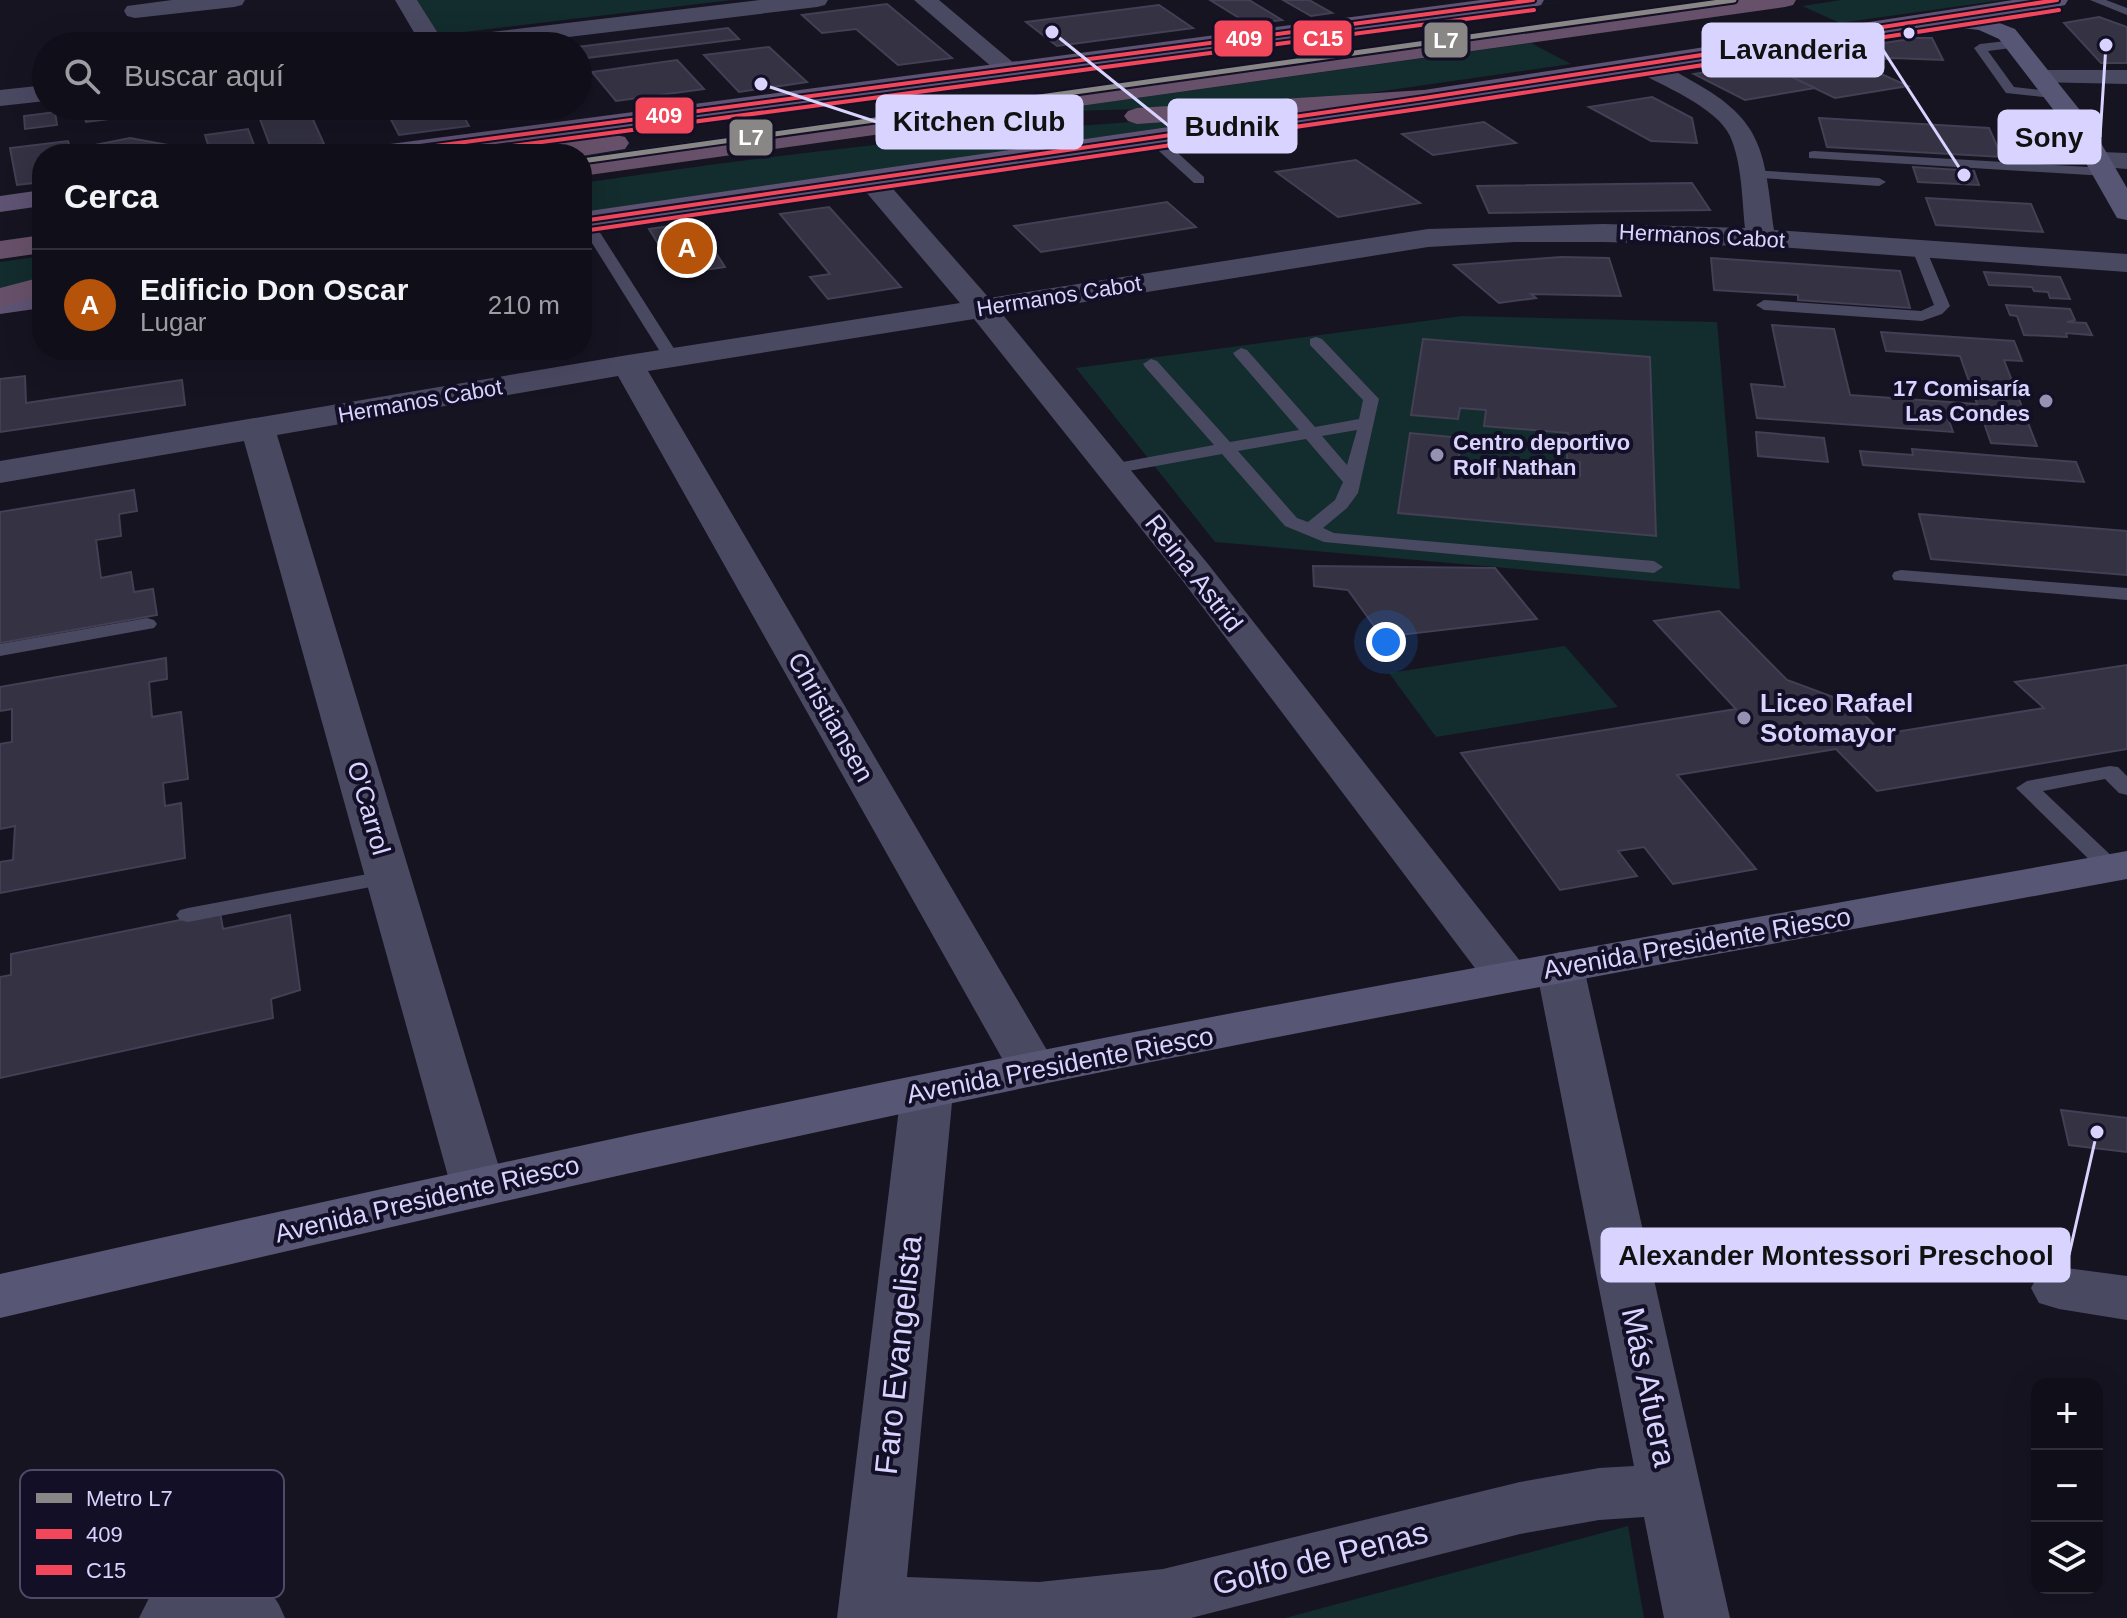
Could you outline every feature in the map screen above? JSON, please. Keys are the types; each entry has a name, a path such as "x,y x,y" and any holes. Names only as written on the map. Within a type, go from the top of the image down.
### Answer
{"highway":[{"path":"1577,11 1631,0"},
{"path":"592,147 1652,0"},
{"path":"592,167 1785,0"},
{"path":"740,146 1011,124 1424,98"},
{"path":"557,144 669,136"},
{"path":"0,228 32,223"},
{"path":"0,250 32,245"},
{"path":"0,298 32,289"}],"main road":[{"path":"450,144 1533,0"},
{"path":"592,219 1424,98 2057,0"},
{"path":"2011,7 2004,20 2011,39 2111,164 2127,212"},
{"path":"1936,19 1984,24 2011,39"},
{"path":"0,204 32,199"},
{"path":"0,305 32,300"},
{"name":"Avenida Presidente Riesco","path":"0,1296 478,1187 1033,1069 2119,866"}],"street":[{"path":"141,32 134,6 234,0"},
{"path":"406,0 425,32"},
{"path":"551,32 817,0"},
{"path":"925,0 1009,69"},
{"path":"1641,64 1722,111 1742,133 1760,237"},
{"path":"2050,87 2127,77"},
{"path":"0,98 32,95"},
{"name":"Reina Astrid","path":"869,179 984,308 1112,469 1534,973"},
{"name":"Hermanos Cabot","path":"0,472 628,365 1428,238 1555,232 1760,237 2127,263"},
{"name":"Christiansen","path":"628,365 1033,1069"},
{"name":"O'Carrol","path":"258,429 478,1187"},
{"name":"Más Afuera","path":"1534,973 1670,1490 1697,1618"},
{"name":"Faro Evangelista","path":"871,1611 927,1092"},
{"path":"2059,1288 2127,1298"},
{"name":"Golfo de Penas","path":"871,1611 1039,1610 1163,1597 1520,1508 1599,1494 1670,1490"},
{"path":"172,1618 218,1605 240,1608 252,1618"}],"lane":[{"path":"2096,0 2127,12"},
{"path":"2011,39 1980,48 2010,90 2050,87"},
{"path":"1152,137 1199,180"},
{"path":"1814,155 2111,164"},
{"path":"1751,174 1879,182"},
{"path":"592,233 672,358"},
{"path":"1764,305 1922,316 1937,311 1942,306 1919,249"},
{"path":"1309,531 1341,504 1349,493 1371,399 1316,342"},
{"path":"1241,353 1352,481"},
{"path":"1151,364 1291,522 1309,531 1331,538 1654,567"},
{"path":"1112,469 1366,423"},
{"path":"1901,576 2127,594"},
{"path":"0,650 147,624"},
{"path":"2119,866 2027,788 2110,772 2127,788"},
{"path":"188,915 389,877"}],"green space":[{"path":"417,0 732,0 464,32 437,32"},
{"path":"1572,0 1277,45 875,99 869,97"},
{"path":"1709,0 1738,0 592,159 592,155"},
{"path":"1841,0 2003,0 1840,23 1802,6"},
{"path":"1531,43 1571,64 1341,97 1213,107 1037,112"},
{"path":"1248,115 592,213 592,182 914,141"},
{"path":"32,257 32,281 0,291 0,262"},
{"name":"Centro deportivo Rolf Nathan","path":"1462,316 1717,322 1740,589 1215,542 1076,368"},
{"path":"1565,646 1618,707 1436,737 1389,673"},
{"path":"1628,1526 1644,1618 1285,1618"}],"building":[{"path":"1210,0 1249,0 1282,20 1249,24"},
{"path":"1283,0 1309,0 1332,13 1311,16"},
{"path":"887,4 952,58 898,65 856,29 822,33 802,15"},
{"path":"1159,5 1193,28 1057,46 1026,22"},
{"path":"2099,17 2127,27 2127,63 2101,63 2064,23"},
{"path":"728,28 739,39 592,57 592,45"},
{"path":"1932,38 1943,60 1892,58 1857,63 1831,51"},
{"path":"769,47 807,82 739,92 704,55"},
{"path":"1831,51 1908,86 1835,98 1760,62"},
{"path":"677,60 704,89 616,101 592,72"},
{"path":"1732,68 1746,75 1777,70 1815,88 1745,100 1694,74"},
{"path":"1652,97 1692,118 1697,143 1651,141 1589,107"},
{"path":"32,115 32,120 56,120 57,125 25,129 24,116"},
{"path":"1819,118 1989,128 2002,157 1827,147"},
{"path":"260,120 313,120 324,144 269,144"},
{"path":"391,120 466,120 469,126 399,135"},
{"path":"1484,122 1516,143 1433,155 1402,134"},
{"path":"248,129 254,144 208,144 205,135"},
{"path":"130,138 163,144 100,144"},
{"path":"32,145 32,183 17,185 10,148"},
{"path":"1356,160 1420,203 1338,217 1276,172"},
{"path":"1913,167 1974,171 1979,185 1918,182"},
{"path":"1692,183 1710,210 1489,213 1477,186"},
{"path":"1926,198 2031,204 2043,232 1936,225"},
{"path":"1167,202 1196,227 1041,252 1014,226"},
{"path":"829,207 901,287 828,299 810,277 830,274 780,214"},
{"path":"696,222 725,267 677,274 649,229"},
{"path":"1561,257 1609,258 1621,296 1531,294 1536,298 1499,303 1454,265"},
{"path":"1711,258 1900,271 1910,308 1798,300 1798,295 1714,290"},
{"path":"1984,272 2060,277 2070,299 2050,298 2048,292 2034,291 2032,287 1989,285"},
{"path":"2006,305 2070,309 2075,320 2067,322 2086,323 2092,335 2024,335 2017,316 2010,315"},
{"path":"1772,325 1834,329 1850,395 1977,404 1960,356 1886,351 1881,332 2014,341 2022,361 2004,360 2037,446 1991,443 1983,420 1948,418 1953,432 1757,418 1751,384 1785,387"},
{"path":"1423,339 1650,357 1656,536 1398,513 1410,433 1461,438 1458,465 1580,476 1580,462 1567,459 1568,433 1484,426 1486,410 1460,408 1458,419 1411,415"},
{"path":"25,376 26,403 182,380 185,405 0,432 0,379"},
{"path":"1756,432 1824,438 1828,462 1758,456"},
{"path":"1912,449 2076,462 2084,482 1863,465 1860,451 1913,455"},
{"path":"134,490 137,511 119,514 121,536 96,540 101,578 131,572 134,592 153,589 157,615 0,643 0,512"},
{"path":"1919,514 2127,531 2127,575 1931,559"},
{"path":"1313,566 1495,568 1537,619 1382,637 1348,590 1314,586"},
{"path":"1719,611 1787,680 1855,705 1883,734 2044,708 2015,682 2127,665 2127,749 1877,791 1836,749 1677,775 1756,869 1673,884 1644,847 1618,851 1637,876 1560,890 1461,753 1736,709 1654,621"},
{"path":"166,658 167,679 149,682 152,717 181,712 188,779 163,783 165,806 181,803 185,858 0,893 0,862 13,860 15,826 0,829 0,744 12,742 12,709 0,711 0,687"},
{"path":"220,912 223,929 290,915 300,990 271,999 273,1018 0,1078 0,977 11,975 11,954"},
{"path":"2061,1110 2127,1118 2127,1152 2069,1145"}],"metro line":[{"name":"L7","path":"592,160 1734,0"}],"transit line":[{"name":"409","path":"450,144 1533,0"},
{"name":"409","path":"592,220 1424,98 2057,0"},
{"name":"C15","path":"526,144 1534,10"},
{"name":"C15","path":"592,230 1425,108 2059,10"}],"place":[{"name":"Budnik","path":"1052,32"},
{"name":"Sony","path":"2106,45"},
{"name":"Kitchen Club","path":"761,84"},
{"name":"Lavanderia","path":"1964,175"},
{"name":"Edificio Don Oscar","path":"687,248"},
{"name":"17 Comisaría Las Condes","path":"2046,401"},
{"name":"Centro deportivo Rolf Nathan","path":"1437,455"},
{"name":"Liceo Rafael Sotomayor","path":"1744,718"},
{"name":"Alexander Montessori Preschool","path":"2097,1132"}]}
